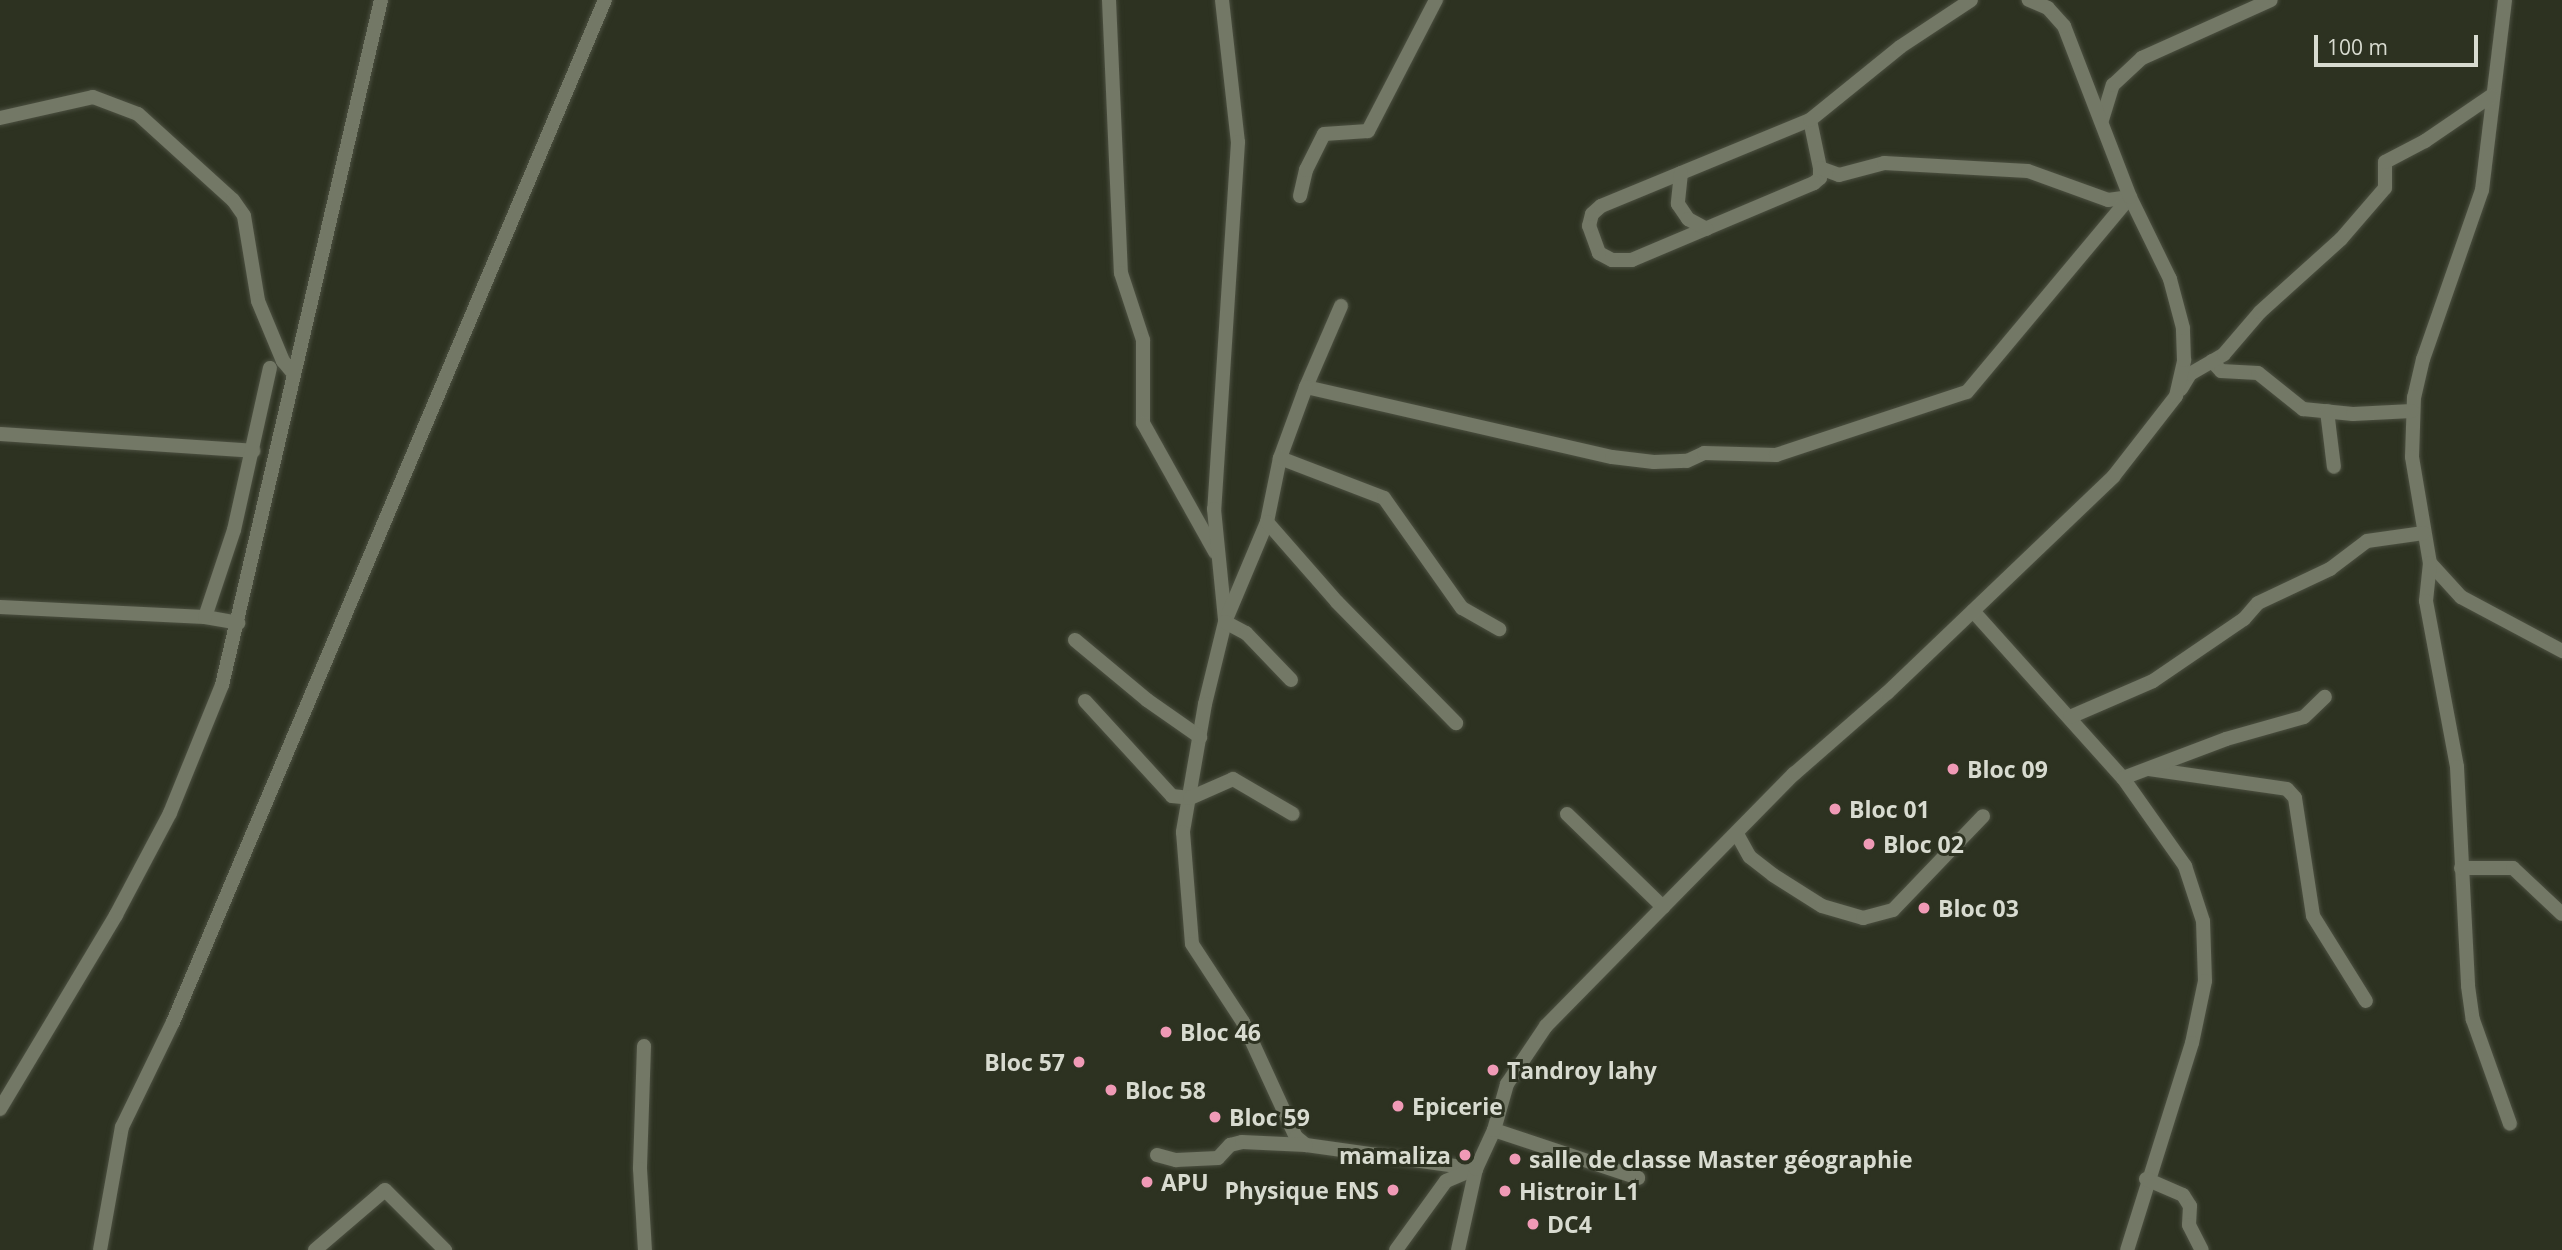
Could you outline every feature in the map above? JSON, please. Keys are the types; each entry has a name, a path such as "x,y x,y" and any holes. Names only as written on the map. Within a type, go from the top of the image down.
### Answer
{"street":[{"path":"0,1109 116,915 170,813 222,685 381,0"},
{"path":"100,1250 122,1127 173,1022 605,0"},
{"path":"1109,0 1121,273 1143,340 1143,423 1217,556"},
{"path":"1222,0 1238,142 1231,283 1216,435 1217,556 1225,622"},
{"path":"1300,196 1306,170 1324,134 1368,131 1436,0"},
{"path":"1810,120 1820,178 1806,188 1632,260 1612,260 1600,253 1589,226 1592,214 1617,198 1810,120 1910,40 1972,0"},
{"path":"2029,0 2048,8 2064,26 2130,197 2170,279 2183,328 2184,360 2176,396"},
{"path":"2102,120 2113,85 2142,58 2271,0"},
{"path":"2505,0 2491,96 2489,149 2479,202 2423,359 2412,411 2412,457 2430,563 2426,601 2457,767 2461,869 2473,1020 2510,1124"},
{"path":"1458,1250 1476,1169 1494,1130 1507,1084 1546,1026 1794,774 1973,611 2113,477 2190,374 2211,361 2341,239 2381,194 2386,185 2385,162 2426,141 2491,96"},
{"path":"0,118 93,97 138,114 233,200 244,216 258,301 283,361 293,373"},
{"path":"1820,168 1839,175 1884,163 2028,170 2108,200 2130,197"},
{"path":"1681,173 1678,204 1688,219 1707,229"},
{"path":"1306,387 1612,457 1687,461 1704,453 1776,455 1798,452 1967,392 2130,197"},
{"path":"1306,1145 1296,1137 1243,1022 1192,944 1182,855 1200,737 1225,622 1267,522 1280,458 1306,387 1341,306"},
{"path":"2211,361 2221,371 2258,373 2303,409 2412,411"},
{"path":"205,617 234,530 270,368"},
{"path":"2327,411 2334,467"},
{"path":"0,434 253,451"},
{"path":"1280,458 1384,498 1462,608 1499,629"},
{"path":"1267,522 1337,603 1456,723"},
{"path":"2070,716 2152,681 2244,619 2258,603 2330,569 2367,541 2423,533"},
{"path":"2430,563 2461,597 2562,651"},
{"path":"0,607 205,617 238,624"},
{"path":"1973,611 2123,778 2185,866 2203,921 2206,981 2192,1043 2146,1179 2127,1250"},
{"path":"1225,622 1245,633 1291,680"},
{"path":"1075,640 1147,701 1200,737"},
{"path":"2123,778 2226,738 2304,717 2325,697"},
{"path":"1085,701 1172,796 1190,798 1233,779 1293,814"},
{"path":"2149,769 2287,789 2295,799 2313,916 2366,1001"},
{"path":"1567,814 1663,906"},
{"path":"1737,834 1750,857 1773,875 1822,906 1863,918 1893,910 1983,816"},
{"path":"2461,869 2513,867 2562,914"},
{"path":"643,1046 640,1169 645,1250"},
{"path":"1494,1130 1638,1178"},
{"path":"1157,1155 1176,1160 1218,1158 1230,1144 1242,1142 1306,1145 1476,1169"},
{"path":"1396,1250 1446,1181 1476,1169"},
{"path":"2146,1179 2183,1195 2190,1206 2189,1226 2202,1250"},
{"path":"315,1250 385,1190 444,1250"}],"place":[{"name":"Bloc 09","path":"1953,769"},
{"name":"Bloc 01","path":"1835,809"},
{"name":"Bloc 02","path":"1869,844"},
{"name":"Bloc 03","path":"1924,908"},
{"name":"Bloc 46","path":"1166,1032"},
{"name":"Bloc 57","path":"1079,1062"},
{"name":"Tandroy lahy","path":"1493,1070"},
{"name":"Bloc 58","path":"1111,1090"},
{"name":"Epicerie","path":"1398,1106"},
{"name":"Bloc 59","path":"1215,1117"},
{"name":"mamaliza","path":"1465,1155"},
{"name":"salle de classe Master géographie","path":"1515,1159"},
{"name":"APU","path":"1147,1182"},
{"name":"Physique ENS","path":"1393,1190"},
{"name":"Histroir L1","path":"1505,1191"},
{"name":"DC4","path":"1533,1224"}]}
